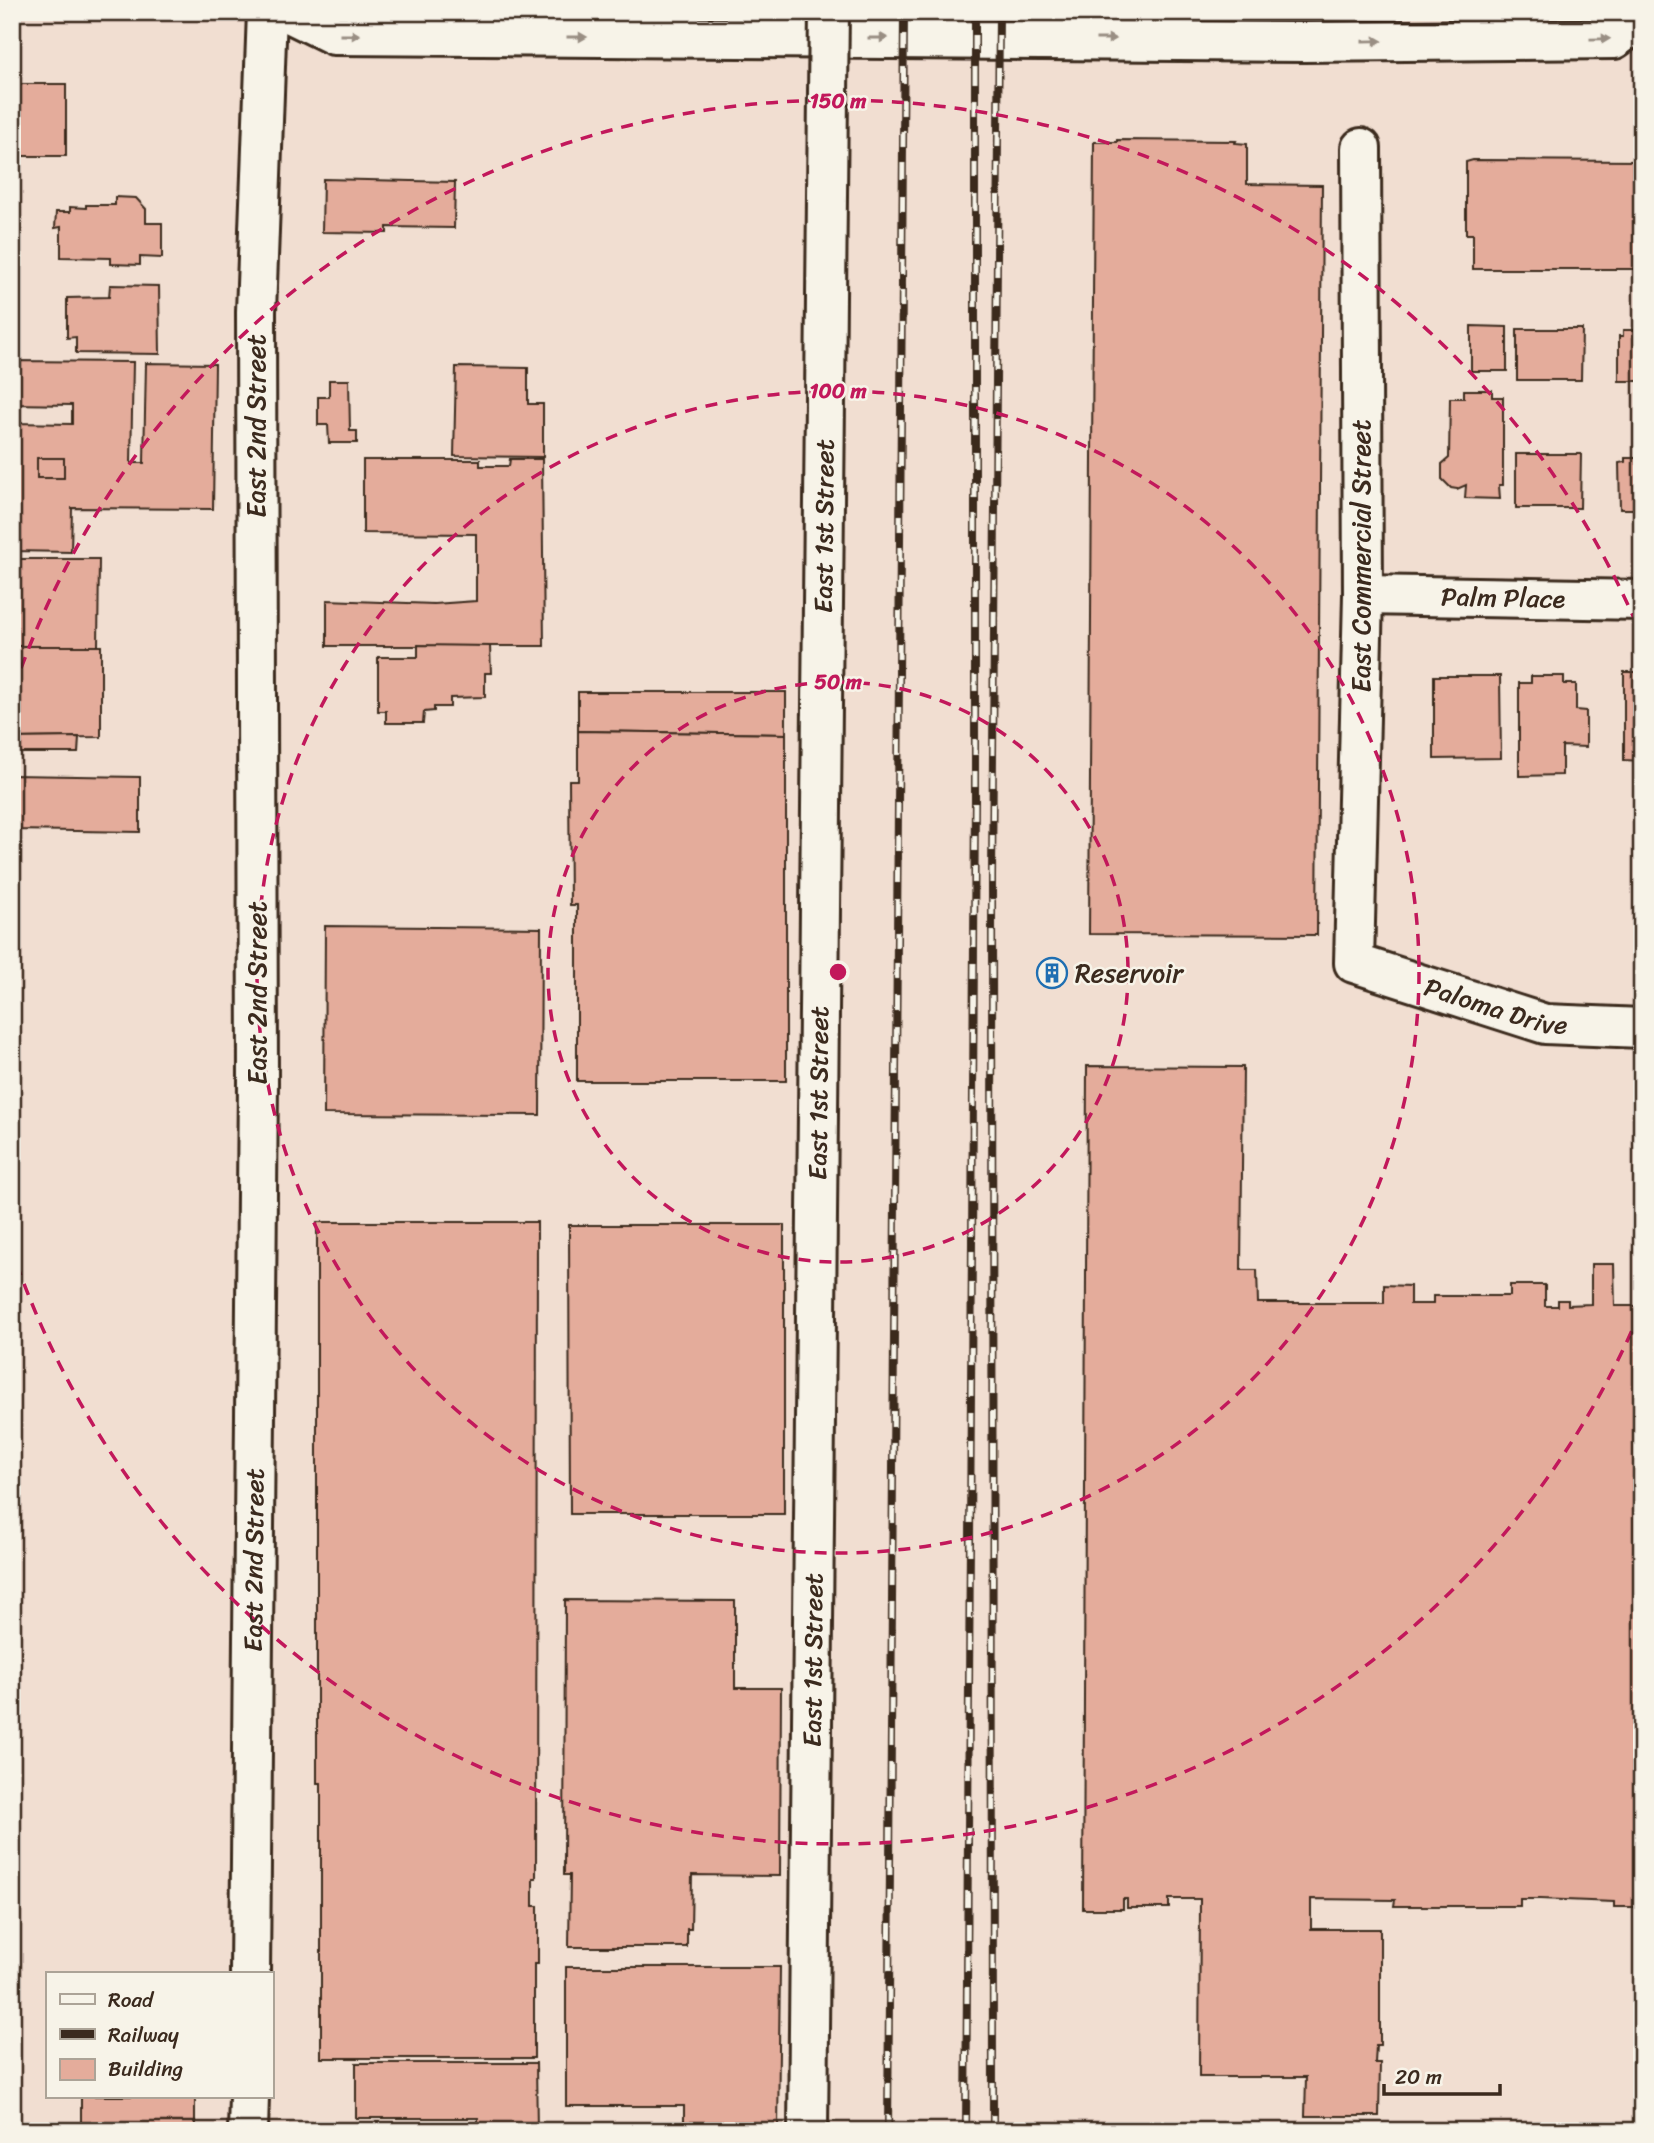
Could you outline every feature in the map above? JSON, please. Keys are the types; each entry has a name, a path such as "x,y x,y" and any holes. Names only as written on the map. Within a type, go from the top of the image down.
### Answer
{"street":[{"name":"East 2nd Street","path":"250,1972 258,1082 256,312 267,12"},
{"path":"287,12 334,35 1304,42 1614,39 1642,19"},
{"name":"East 1st Street","path":"808,2131 829,12"},
{"name":"East Commercial Street","path":"1354,963 1363,595 1361,148"},
{"name":"Palm Place","path":"1363,595 1642,600"},
{"name":"Paloma Drive","path":"1354,963 1545,1024 1642,1028"},
{"path":"248,2098 248,2131"}],"building":[{"path":"12,84 66,84 66,156 12,156"},
{"path":"1236,141 1235,143 1247,144 1247,184 1322,185 1317,935 1089,934 1094,142"},
{"path":"1642,161 1642,269 1473,269 1473,234 1466,234 1466,162"},
{"path":"323,179 455,182 454,228 387,227 387,233 322,232"},
{"path":"115,197 136,198 146,209 146,223 162,223 162,258 140,257 140,265 111,264 111,258 61,257 61,227 55,228 56,212 70,212 70,207 86,208 86,205 115,205"},
{"path":"110,285 159,286 160,354 76,353 76,337 67,338 67,298 109,297"},
{"path":"1471,326 1507,327 1507,371 1471,371"},
{"path":"1517,329 1582,329 1581,380 1517,380"},
{"path":"1623,330 1642,330 1642,381 1619,381 1619,336 1623,336"},
{"path":"12,361 133,362 131,463 144,463 146,363 215,364 213,509 72,508 71,552 12,551 12,423 72,424 72,405 12,404","holes":["37,458 64,458 64,478 37,478"]},
{"path":"456,367 528,368 528,404 543,404 543,457 454,456"},
{"path":"329,380 349,380 350,431 357,431 357,443 329,443 328,425 318,425 318,397 329,397"},
{"path":"1464,390 1492,390 1492,397 1503,397 1503,485 1499,485 1500,499 1465,498 1466,485 1457,489 1451,488 1442,479 1442,464 1449,458 1450,398 1464,398"},
{"path":"1516,454 1581,454 1580,508 1516,508"},
{"path":"37,458 64,458 64,478 37,478"},
{"path":"1625,458 1642,458 1642,509 1620,509 1619,463 1625,462"},
{"path":"510,459 542,459 544,646 327,646 327,600 434,604 476,601 476,534 363,533 363,460 480,460 480,466 509,466"},
{"path":"13,559 99,559 98,646 13,646"},
{"path":"418,645 490,646 491,673 485,673 485,697 450,698 450,707 434,707 434,711 424,712 423,723 386,723 386,711 378,711 378,657 418,657"},
{"path":"12,646 101,646 101,737 12,738"},
{"path":"1624,672 1642,672 1642,761 1624,760"},
{"path":"1434,676 1500,676 1501,758 1434,759"},
{"path":"1531,676 1564,676 1564,684 1576,684 1576,710 1586,711 1586,747 1562,746 1562,775 1519,776 1519,683 1531,683"},
{"path":"578,692 786,692 786,734 578,731"},
{"path":"578,731 786,734 786,1081 577,1081 577,905 570,905 569,780 578,780"},
{"path":"79,737 78,753 12,753 12,738"},
{"path":"12,775 140,777 140,832 12,830"},
{"path":"325,926 541,928 540,1115 324,1114"},
{"name":"Reservoir","path":"1045,962 1059,962 1059,985 1044,985"},
{"path":"1087,1066 1243,1067 1241,1270 1257,1270 1258,1303 1384,1303 1384,1285 1410,1286 1410,1304 1433,1304 1433,1296 1510,1296 1510,1285 1545,1285 1545,1306 1558,1306 1558,1300 1568,1300 1568,1305 1591,1304 1591,1264 1614,1264 1615,1306 1642,1306 1642,1907 1614,1907 1614,1902 1540,1899 1520,1899 1520,1906 1394,1906 1395,1900 1311,1899 1311,1929 1380,1929 1380,2045 1376,2045 1375,2063 1380,2063 1379,2116 1305,2116 1306,2077 1199,2077 1200,1899 1169,1899 1169,1908 1127,1908 1127,1899 1123,1899 1123,1909 1083,1909"},
{"path":"317,1222 537,1222 536,1878 533,1878 533,1906 538,1906 538,1964 534,1964 534,2058 321,2058 321,1783 317,1783"},
{"path":"569,1225 784,1225 784,1514 570,1514"},
{"path":"565,1600 735,1601 735,1688 781,1688 780,1876 692,1875 691,1929 687,1929 687,1947 569,1947 570,1875 564,1875"},
{"path":"566,1967 780,1967 778,2131 684,2131 684,2106 566,2106"},
{"path":"356,2063 536,2063 537,2131 478,2131 478,2118 356,2118"},
{"path":"81,2098 195,2098 195,2131 81,2131"}],"railway":[{"path":"888,2131 904,12"},
{"path":"966,2131 975,799 975,12"},
{"path":"993,2131 992,877 999,12"}],"place":[{"name":"Reservoir","path":"1052,973"}]}
